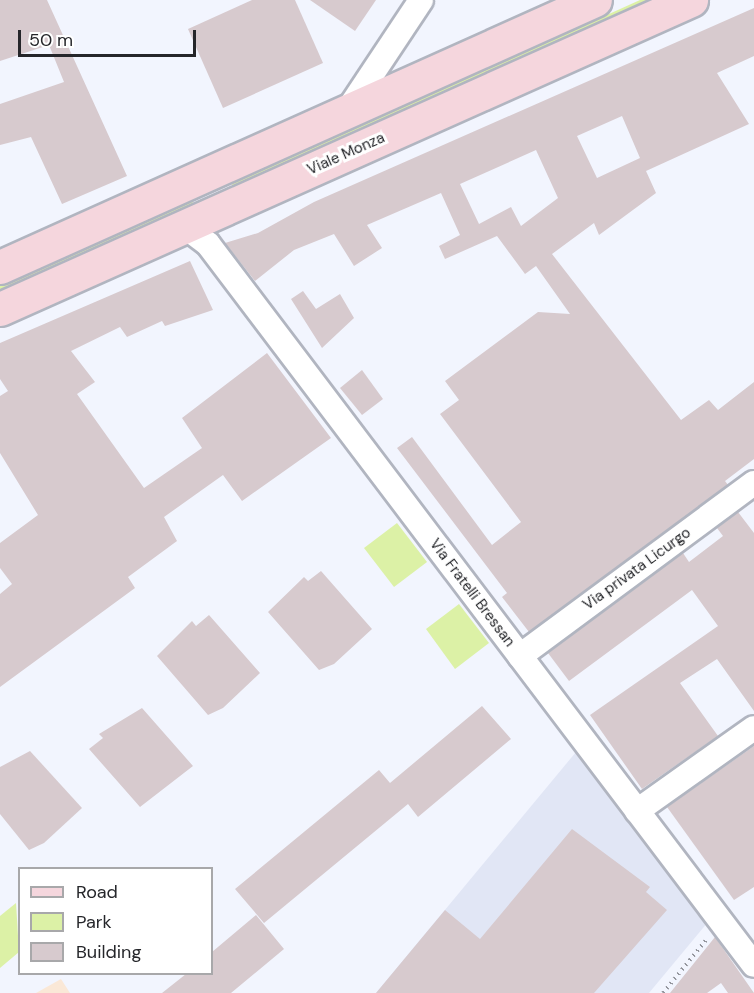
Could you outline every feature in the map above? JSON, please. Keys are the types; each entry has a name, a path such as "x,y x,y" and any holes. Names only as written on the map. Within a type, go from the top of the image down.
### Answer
{"main road":[{"path":"0,267 350,107 595,0"},
{"name":"Viale Monza","path":"0,309 691,0"}],"street":[{"path":"350,107 421,0"},
{"name":"Via Fratelli Bressan","path":"184,226 208,244 754,965"},
{"name":"Via privata Licurgo","path":"520,656 754,483"},
{"path":"637,811 754,728"}],"path":[{"path":"663,993 722,922"}],"shaded area":[{"path":"576,752 708,922 649,993 376,993"},
{"path":"61,979 70,993 36,993"}],"green space":[{"path":"640,0 663,0 233,188 232,184"},
{"path":"191,201 196,205 0,295 0,285"},
{"path":"397,523 427,562 394,587 364,548"},
{"path":"459,604 489,643 455,669 426,629"},
{"path":"16,903 18,953 0,968 0,916"}],"building":[{"path":"0,0 47,0 127,176 62,204 31,137 0,145 0,104 64,82 49,45 0,61"},
{"path":"252,0 295,0 323,63 223,108 188,29"},
{"path":"310,0 376,0 355,31"},
{"path":"754,8 754,56 717,73 749,124 646,171 656,193 599,235 594,223 552,254 681,420 709,400 718,410 754,382 754,459 725,481 728,485 529,632 502,597 507,593 397,448 412,437 492,545 521,522 440,414 459,400 445,381 538,312 570,314 536,266 525,274 497,236 445,259 439,246 460,235 441,193 367,225 382,248 354,266 334,234 294,250 255,281 225,243 258,233 314,202","holes":["622,116 640,158 597,178 577,136","536,150 558,198 521,226 511,207 479,224 460,184"]},
{"path":"190,261 213,310 165,326 162,321 127,337 120,327 71,351 95,382 77,394 144,488 202,448 182,418 267,353 331,438 242,501 223,475 164,517 177,541 128,577 135,588 0,687 0,594 12,584 0,568 0,543 38,515 0,453 0,396 8,391 0,379 0,343"},
{"path":"303,291 316,309 340,294 354,318 322,348 291,299"},
{"path":"362,370 383,399 362,415 340,388"},
{"path":"738,512 754,533 754,711 717,659 680,683 718,736 642,789 590,715 718,626 692,590 569,681 548,653 683,553 689,562 723,536 717,528"},
{"path":"321,571 372,629 334,664 319,670 268,612 304,577 308,581"},
{"path":"209,615 260,673 223,708 208,715 157,656 192,621 196,626"},
{"path":"482,706 511,739 418,817 408,804 264,923 235,889 379,770 390,783"},
{"path":"142,708 193,766 140,807 89,749 103,738 99,734"},
{"path":"754,746 754,887 734,900 667,807"},
{"path":"30,751 82,808 44,843 29,850 0,814 0,767"},
{"path":"572,829 650,887 646,892 667,910 594,993 376,993 445,910 480,939"},
{"path":"256,915 284,949 231,993 162,993 185,975 213,975 213,951"},
{"path":"715,937 754,993 728,993 721,983 707,993 670,993"}]}
